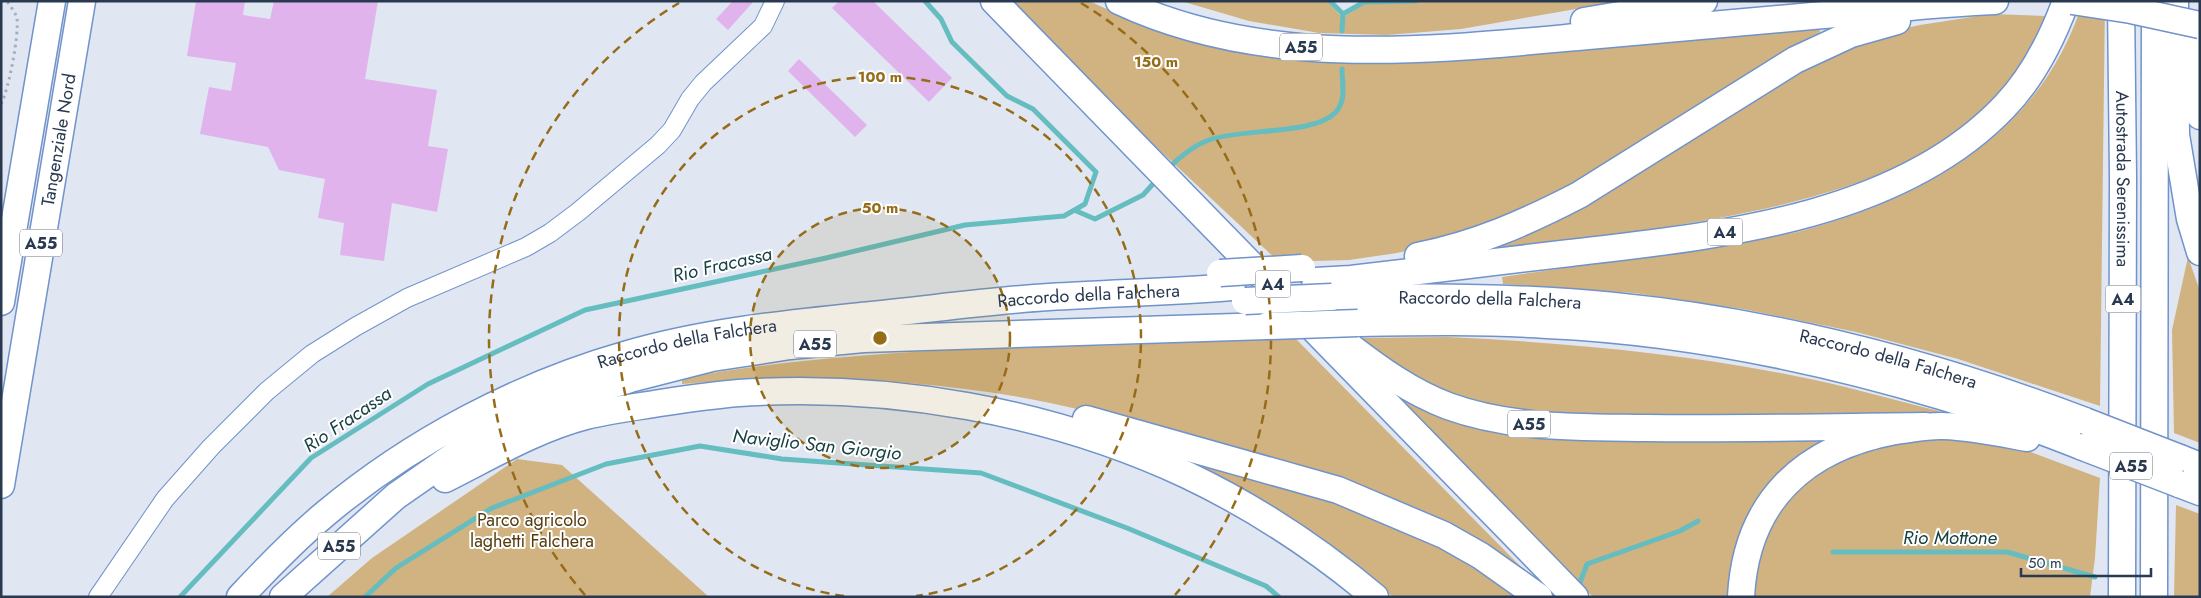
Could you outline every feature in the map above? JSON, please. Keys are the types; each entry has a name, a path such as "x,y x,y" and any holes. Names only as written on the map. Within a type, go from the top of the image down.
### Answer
{"highway":[{"name":"Tangenziale Nord","path":"1,302 52,1"},
{"name":"Tangenziale Nord","path":"1,485 82,1"},
{"name":"A55","path":"994,1 1202,214 1338,338 1391,377 1418,392 1447,405 1475,414 1515,423 1554,426 1684,428 1925,426"},
{"name":"A55","path":"1119,1 1172,22 1207,31 1305,48 1385,51 1488,45 1573,22 1704,1"},
{"path":"1488,45 1995,1"},
{"name":"A4","path":"1175,291 1351,279 1640,245 1768,224 1844,202 1879,189 1922,168 1968,138 2005,107 2035,66 2066,1"},
{"path":"2072,1 2131,10 2200,25"},
{"name":"Autostrada Serenissima","path":"2121,1 2122,597"},
{"name":"Autostrada Serenissima","path":"2154,597 2155,1"},
{"path":"2175,1 2176,135 2190,219 2200,252"},
{"path":"2190,1 2190,48 2200,116"},
{"path":"1316,282 1348,266 1406,259 1482,240 1513,228 1579,195 1762,79 1821,46 1851,34 1963,3"},
{"path":"1202,214 1575,597"},
{"name":"Raccordo della Falchera","path":"1316,282 1623,307 1751,325 1890,356 2002,391 2190,462"},
{"name":"Raccordo della Falchera","path":"240,597 279,556 318,520 369,479 486,409 584,368 628,354 683,341 726,332 801,321 1050,297 1175,291"},
{"name":"Raccordo della Falchera","path":"283,597 396,496 485,434 527,416 630,379 712,358 790,346 863,340 1358,323 1548,325 1683,338 1753,350 1941,396 2006,417 2189,488"},
{"path":"396,496 445,478 544,430 586,416 635,407 738,393 841,393 1071,415 1338,490 1444,535 1481,556 1539,597"},
{"path":"939,403 1004,413 1058,428 1110,444 1188,476 1275,524 1320,554 1375,597"},
{"path":"1741,597 1742,577 1752,537 1778,492 1811,462 1836,448 1868,436 1925,426 1969,429 2083,447"},
{"path":"2104,597 2121,506"}],"street":[{"path":"98,597 166,499 211,447 267,391 312,354 355,327 407,298 494,262 550,233 658,146 672,130 690,99 703,83 763,26 775,1"}],"path":[{"path":"1,104 6,96 15,47 17,18 7,1"}],"green space":[{"path":"1008,1 1089,1 1142,25 1193,42 1252,54 1369,63 1449,61 1819,26 1820,32 1781,54 1583,182 1440,243 1397,253 1349,260 1279,262 1073,69"},
{"path":"1181,1 1327,1 1340,15 1345,16 1364,4 1392,1 1622,1 1461,29 1387,35 1319,33 1249,21"},
{"path":"2083,1 2105,1 2100,406 1958,359 1856,332 1743,309 1634,293 1503,284 1502,277 1679,252 1797,232 1851,216 1895,199 1936,177 1975,152 2010,122 2040,87 2065,47"},
{"path":"1991,14 2046,16 2021,64 2002,91 1960,130 1909,161 1850,185 1786,204 1721,218 1538,245 1504,247 1502,243 1707,123 1863,37 1920,25"},
{"path":"2188,257 2200,291 2200,443 2174,433 2172,330"},
{"path":"1448,337 1586,346 1724,363 1815,380 1939,411 1937,417 1584,419 1470,403 1428,386 1355,338"},
{"path":"1296,339 1520,566 1517,569 1474,542 1081,410 984,391 883,381 781,379 682,384 682,378 736,369 846,357 956,350"},
{"path":"1398,396 1431,406 1829,437 1732,564 1730,597 1593,597"},
{"path":"1913,437 2004,442 2100,478 2095,558 2090,597 1750,597 1753,562 1784,499 1825,464"},
{"name":"Parco agricolo laghetti Falchera","path":"517,459 562,465 709,597 327,597 372,558"},
{"path":"1193,461 1328,499 1430,539 1522,597 1393,597 1339,554 1191,465"},
{"path":"2176,505 2200,514 2200,597 2174,597"}],"building":[{"path":"196,1 245,1 243,15 270,19 274,1 378,1 365,79 437,90 428,146 448,149 437,212 392,203 384,261 340,255 344,223 318,218 325,179 279,170 268,147 200,134 209,87 231,91 236,63 187,56"},
{"path":"733,1 754,1 728,30 716,19"},
{"path":"839,1 873,1 952,78 929,102 832,8"},
{"path":"799,59 867,125 855,137 788,71"}],"waterway":[{"name":"Rio Fracassa","path":"180,597 311,458 428,384 585,310 826,258 965,225 1064,216 1085,204 1096,172 1033,109 1007,96 952,42 941,19 925,1"},
{"name":"Rio Fracassa","path":"1330,1 1343,14"},
{"path":"1342,31 1343,14 1364,2 1416,1"},
{"path":"1169,168 1188,152 1209,140 1223,136 1294,128 1325,120 1335,113 1341,103 1343,92 1342,69"},
{"path":"1074,210 1095,219 1143,195 1152,185"},
{"name":"Naviglio San Giorgio","path":"365,597 396,568 492,508 606,464 700,446 782,459 981,473 1127,528 1266,586 1279,597"},
{"name":"Rio Mottone","path":"1578,588 1587,564 1680,531 1698,521"},
{"name":"Rio Mottone","path":"1833,552 2007,552 2095,577"}]}
